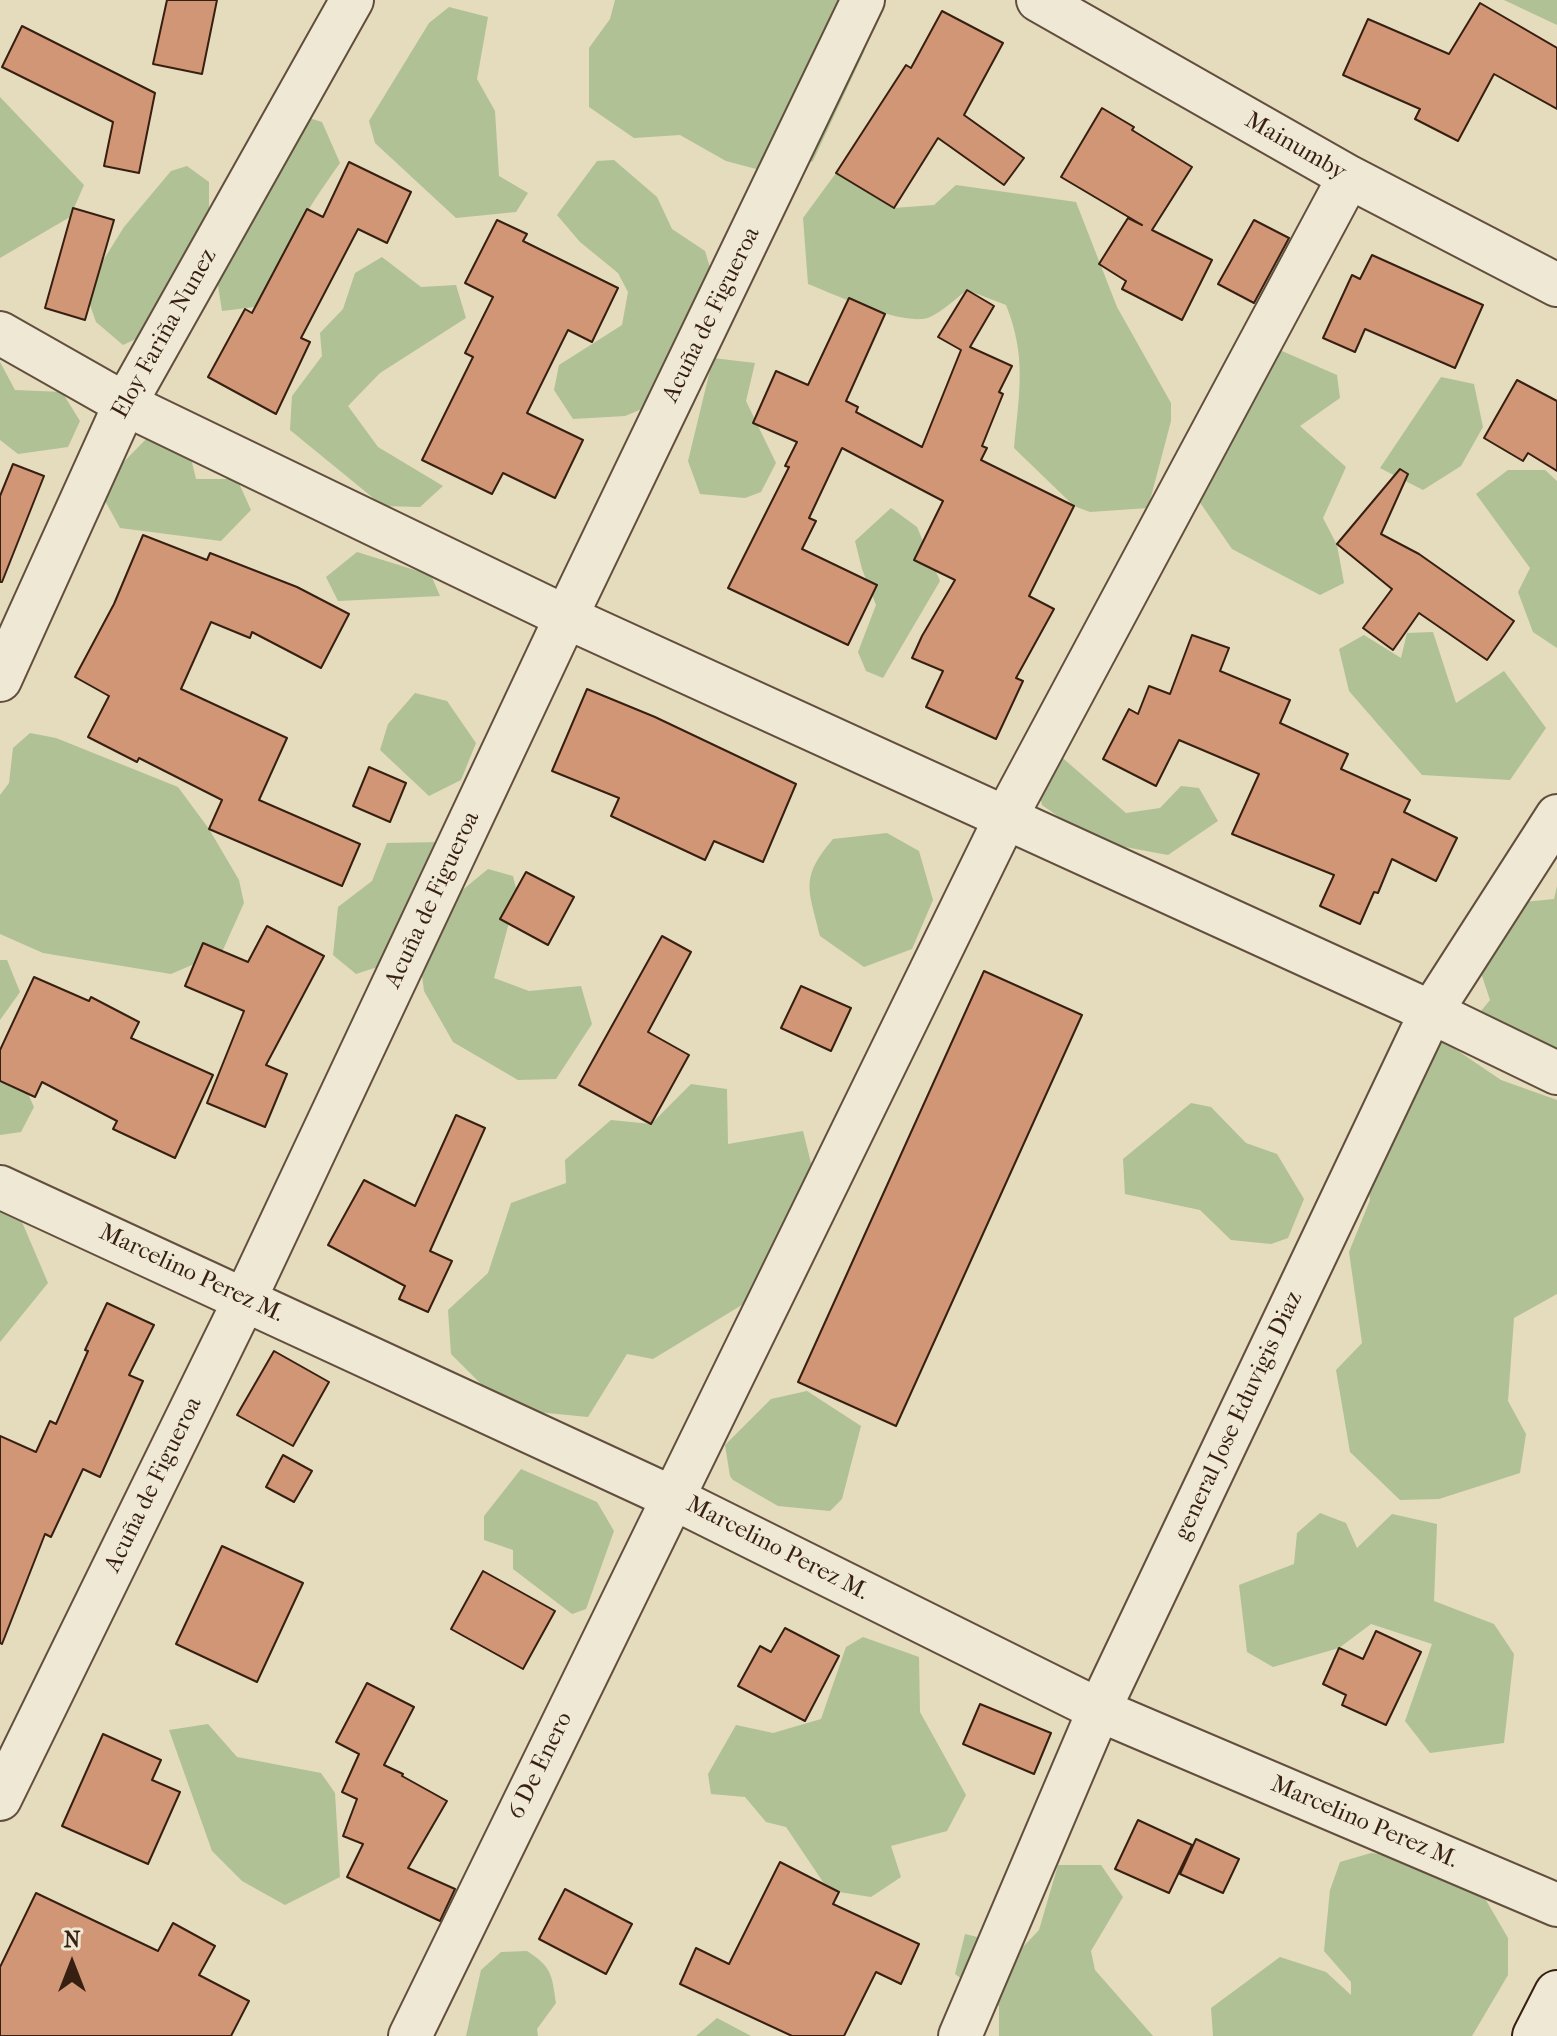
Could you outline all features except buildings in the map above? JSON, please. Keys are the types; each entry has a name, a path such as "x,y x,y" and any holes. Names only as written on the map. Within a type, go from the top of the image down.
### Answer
{"main road":[{"path":"1535,2036 1557,1993"}],"street":[{"name":"Eloy Fariña Nunez","path":"0,680 125,404 352,0"},
{"name":"Acuña de Figueroa","path":"0,1799 245,1299 566,617 863,0"},
{"name":"Mainumby","path":"1038,0 1349,177 1557,285"},
{"name":"6 De Enero","path":"410,2036 1006,817 1349,177"},
{"path":"0,333 125,404 566,617 1431,1012 1557,1073"},
{"name":"general Jose Eduvigis Diaz","path":"960,2036 1099,1710 1431,1012 1557,816"},
{"name":"Marcelino Perez M.","path":"0,1187 671,1497 1099,1710 1557,1905"}],"green space":[{"path":"615,0 878,0 864,52 813,161 775,174 726,161 680,135 634,138 589,107 589,48 610,19"},
{"path":"1504,0 1557,0 1557,25"},
{"path":"449,7 488,17 477,79 495,111 499,176 528,193 516,212 456,218 375,143 369,121 429,23"},
{"path":"0,97 84,185 70,217 0,258"},
{"path":"306,117 322,122 340,163 296,232 278,266 263,306 222,311 215,266"},
{"path":"614,160 657,197 672,229 705,251 718,294 712,339 642,409 625,416 573,419 554,390 559,365 622,325 628,292 618,273 580,242 557,215 597,161"},
{"path":"187,166 209,182 209,226 164,326 123,345 96,322 90,305 99,267 124,227 171,171"},
{"path":"836,173 852,174 894,208 934,205 956,185 1076,202 1117,307 1171,403 1171,421 1148,508 1090,512 1074,506 1014,448 1020,376 1017,342 1006,305 967,290 930,317 904,318 808,284 803,218"},
{"path":"382,257 421,287 456,285 466,318 380,373 348,406 378,447 443,486 420,507 383,506 290,430 292,396 322,356 320,333 343,309 355,273"},
{"path":"1282,351 1337,375 1340,398 1300,426 1346,467 1323,518 1337,545 1344,583 1320,595 1232,549 1179,472 1204,442 1238,432 1254,377"},
{"path":"713,358 755,363 746,401 776,463 761,492 745,498 700,494 688,461"},
{"path":"0,362 15,390 62,392 80,421 68,447 18,454 0,440"},
{"path":"1441,377 1474,384 1483,427 1461,466 1423,490 1380,468"},
{"path":"153,432 187,442 196,479 237,479 251,510 221,541 120,528 103,497 109,477"},
{"path":"1508,470 1545,470 1557,481 1557,648 1533,632 1518,592 1530,568 1476,494"},
{"path":"891,508 917,527 940,581 883,678 866,671 858,652 876,605 855,541"},
{"path":"357,552 431,575 440,596 338,601 326,577"},
{"path":"1433,632 1456,703 1504,671 1546,728 1510,780 1422,775 1349,691 1339,649 1364,635 1401,658 1407,633"},
{"path":"415,693 447,701 476,743 461,780 429,796 380,750 388,724"},
{"path":"30,733 56,738 178,787 209,829 239,880 244,903 222,952 171,974 43,953 0,934 0,795 9,783 13,748"},
{"path":"1058,754 1126,813 1160,808 1181,786 1199,788 1218,821 1168,855 1093,841 1042,805 1032,768"},
{"path":"887,833 919,851 933,900 912,949 864,967 820,936 810,895 811,875 833,839"},
{"path":"442,842 399,960 356,974 333,955 338,907 372,881 387,843"},
{"path":"488,869 513,876 517,893 494,978 529,991 581,986 592,1024 556,1079 518,1080 453,1042 424,991 420,960 448,902"},
{"path":"1557,886 1557,1059 1477,1016 1490,1000 1480,970 1524,902 1554,899"},
{"path":"0,960 7,960 20,992 0,1020"},
{"path":"1439,1038 1501,1080 1557,1100 1557,1294 1514,1318 1508,1401 1526,1434 1520,1473 1439,1499 1400,1500 1350,1452 1336,1370 1362,1343 1349,1252 1370,1200 1363,1145"},
{"path":"0,1067 23,1083 34,1107 21,1132 0,1135"},
{"path":"691,1084 727,1089 728,1144 803,1131 813,1171 783,1280 653,1359 627,1354 588,1417 506,1409 451,1354 448,1310 488,1273 511,1203 566,1183 565,1160 611,1120 651,1124"},
{"path":"1191,1103 1211,1107 1246,1143 1277,1154 1304,1199 1288,1238 1271,1244 1231,1240 1200,1210 1125,1194 1123,1159"},
{"path":"0,1202 22,1222 48,1283 0,1342"},
{"path":"807,1391 861,1426 842,1499 830,1511 778,1506 730,1476 725,1445 771,1399"},
{"path":"521,1469 597,1502 614,1531 586,1609 572,1614 513,1569 513,1550 484,1540 484,1516"},
{"path":"1320,1513 1346,1523 1357,1548 1392,1514 1437,1524 1434,1601 1494,1624 1514,1654 1504,1743 1430,1753 1405,1721 1432,1644 1371,1624 1339,1648 1273,1667 1247,1652 1239,1585 1294,1564 1297,1533"},
{"path":"863,1637 919,1657 920,1712 966,1795 947,1831 891,1846 901,1877 871,1897 839,1892 823,1882 786,1827 766,1822 745,1797 711,1794 708,1774 736,1725 773,1733 821,1719 846,1647"},
{"path":"208,1724 237,1757 321,1773 335,1793 340,1877 285,1905 242,1881 212,1851 169,1730"},
{"path":"1371,1853 1440,1862 1476,1883 1508,1938 1508,1975 1472,2036 1213,2036 1211,2008 1280,1957 1326,1972 1351,1995 1351,1982 1324,1951 1330,1890 1340,1862"},
{"path":"1058,1865 1101,1865 1123,1897 1091,1951 1095,1970 1153,2036 999,2036 999,2006 955,1974 965,1934 1022,1948 1039,1930"},
{"path":"527,1951 542,1962 549,1972 556,2003 537,2029 538,2036 466,2036 481,1970 501,1952"},
{"path":"717,2018 751,2036 696,2036"}]}
